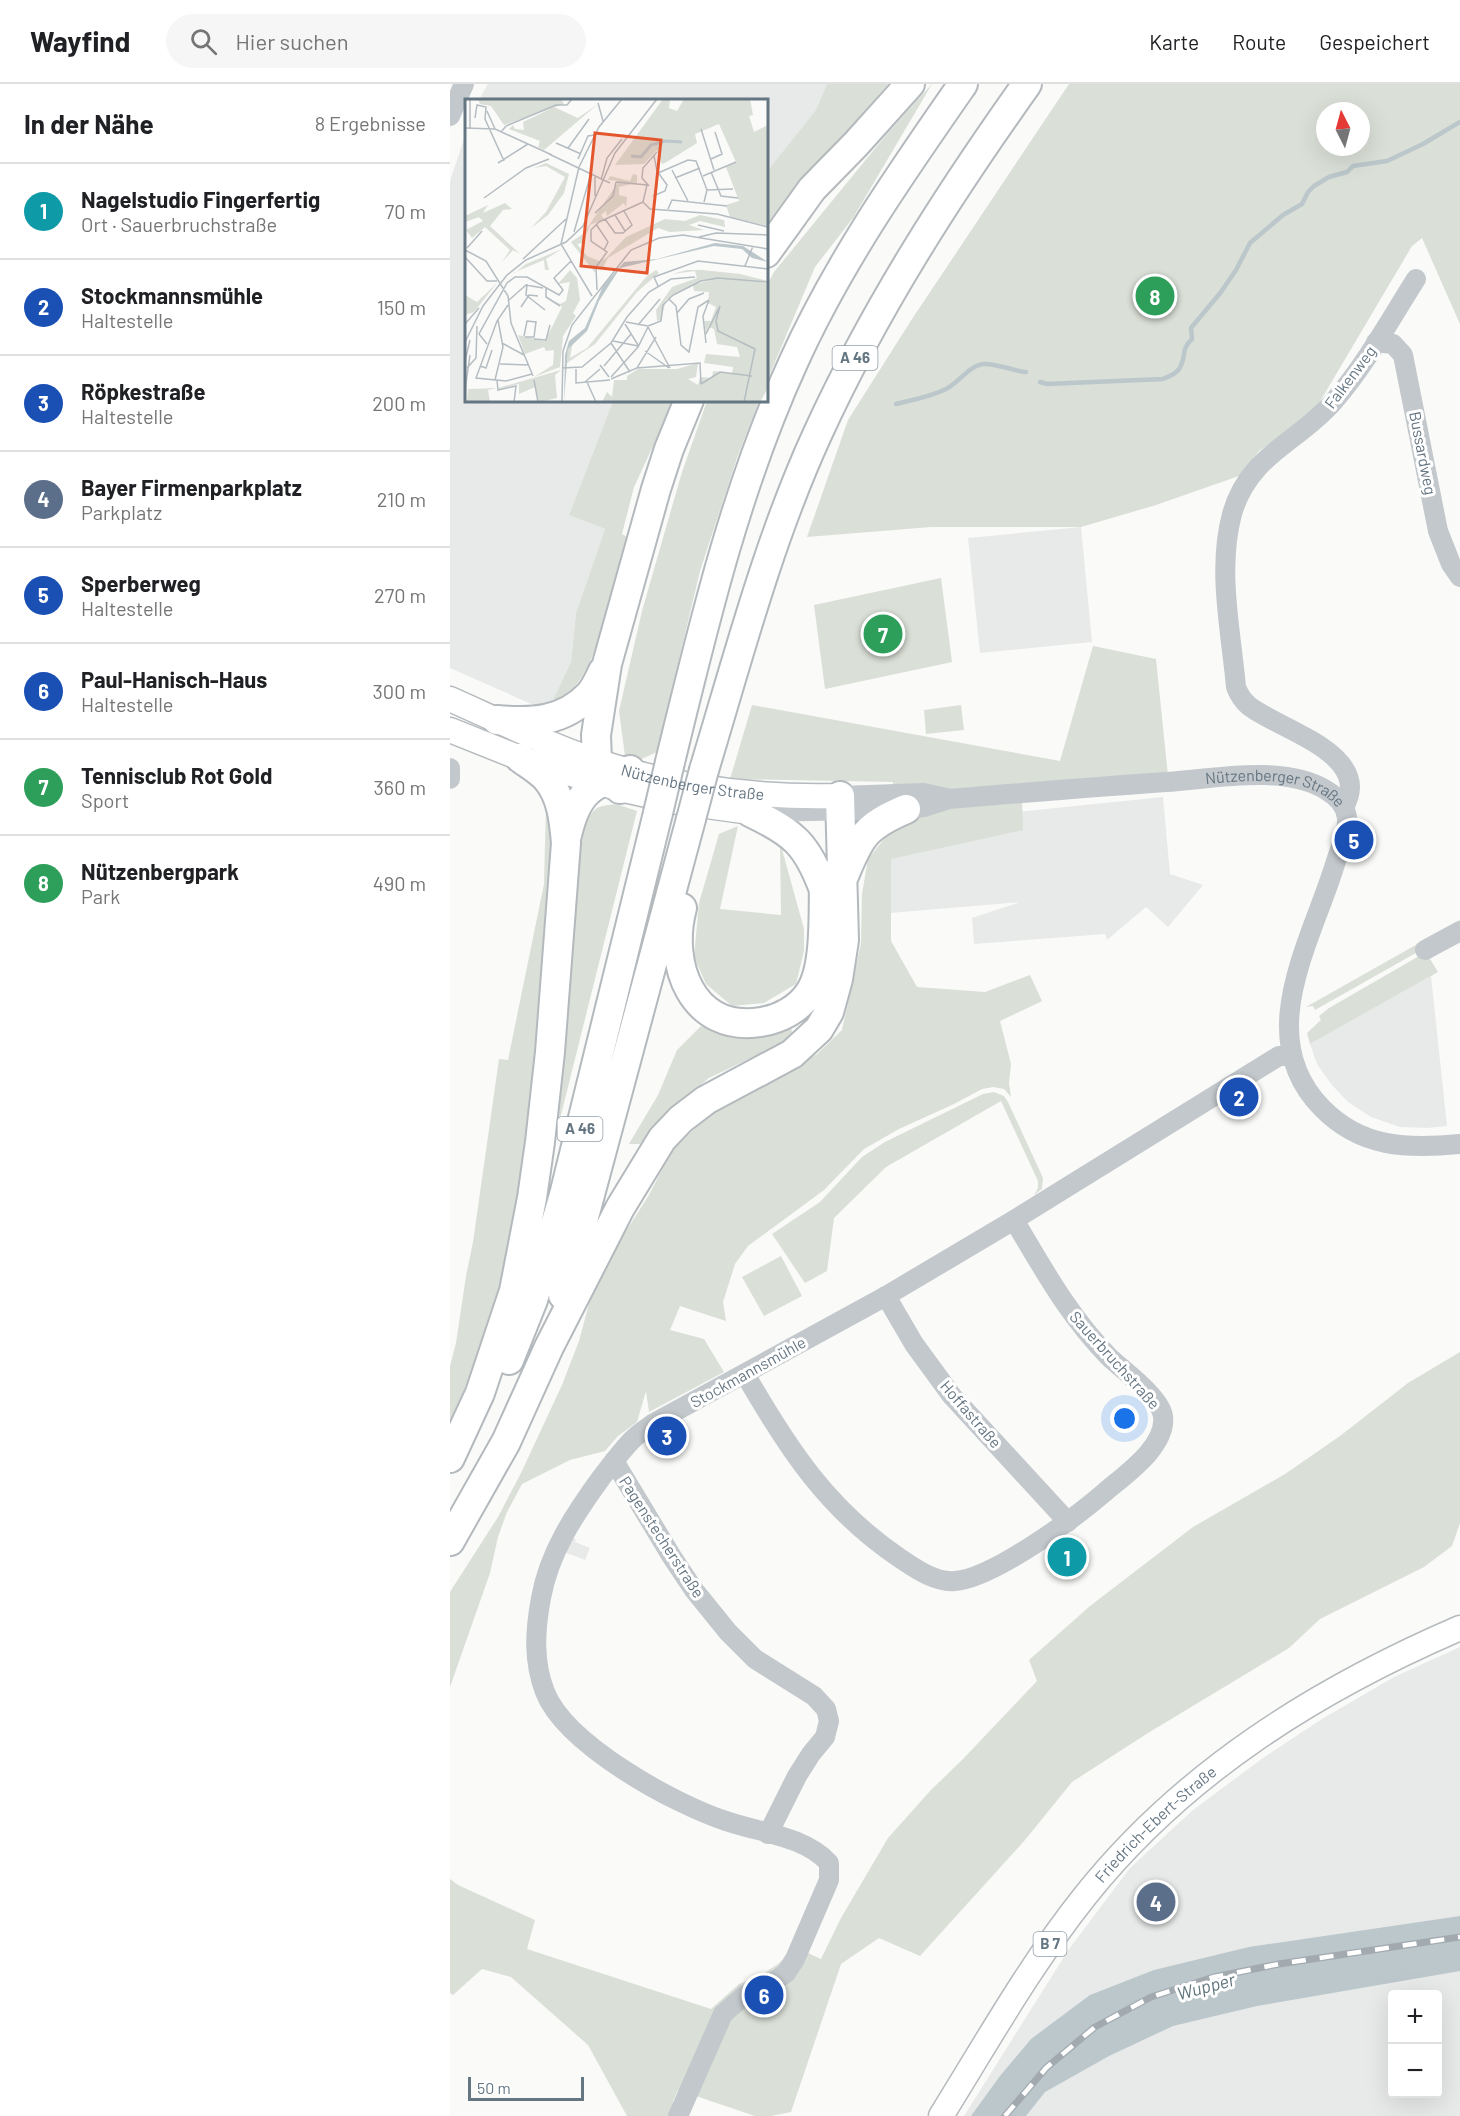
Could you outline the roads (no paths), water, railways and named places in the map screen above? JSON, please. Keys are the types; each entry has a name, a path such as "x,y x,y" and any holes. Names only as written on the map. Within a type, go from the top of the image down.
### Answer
{"highway":[{"path":"768,250 812,189 910,84"},
{"name":"A 46","path":"450,1476 514,1350 533,1300 564,1195 715,584 738,506 765,429 793,362 825,297 898,178 963,84"},
{"name":"A 46","path":"450,1541 506,1442 549,1347 710,772 736,699 738,660 773,546 817,436 876,317 935,219 1027,84"},
{"path":"450,1458 480,1393 514,1291 532,1198 550,1052 566,843 575,807 585,795 611,776 596,735 607,664 656,489 688,402"},
{"path":"497,720 526,723 560,715 577,706 590,694 607,664"},
{"path":"520,758 546,778 554,791 563,818 566,843"},
{"path":"698,820 677,938 680,966 692,995 703,1006 718,1018 750,1024 770,1021 786,1015 810,991 819,968 833,885 833,804"},
{"path":"833,885 867,831 881,819 906,809"},
{"path":"549,1347 620,1208 662,1139 681,1119 706,1100 792,1054 807,1042 829,1012 836,992 844,940 833,885 815,867 800,843 774,824 750,812"}],"main road":[{"name":"Nützenberger Straße","path":"450,699 611,776 678,802 750,812"},
{"name":"Nützenberger Straße","path":"450,730 520,758 611,776 833,804"},
{"name":"Friedrich-Ebert-Straße","path":"941,2116 1039,1959 1084,1897 1145,1829 1185,1792 1233,1753 1280,1722 1334,1688 1388,1660 1460,1628"}],"street":[{"path":"450,116 464,84"},
{"name":"Falkenweg","path":"1344,807 1351,796 1351,784 1340,762 1308,739 1250,707 1236,687 1225,571 1228,532 1241,491 1252,473 1266,457 1320,415 1334,401 1359,371 1416,279"},
{"name":"Bussardweg","path":"1377,342 1393,344 1403,355 1438,531 1444,549 1460,577"},
{"path":"450,768 450,779"},
{"name":"Nützenberger Straße","path":"833,804 906,809 924,807 949,799 1240,776 1293,778 1315,784 1335,796 1344,807 1347,817 1346,828 1333,870 1306,940 1291,993 1289,1018 1292,1056 1297,1072 1306,1090 1330,1116 1344,1127 1373,1141 1428,1147 1460,1144"},
{"name":"Nützenberger Straße","path":"750,812 924,793 949,799"},
{"path":"1425,950 1460,931"},
{"name":"Stockmannsmühle","path":"678,2115 723,2014 745,1995 768,1986 786,1973 804,1941 829,1880 830,1863 818,1852 799,1842 723,1820 668,1796 636,1777 584,1740 564,1722 546,1694 539,1674 535,1643 543,1589 553,1557 568,1525 614,1461 633,1439 654,1423 886,1296 1014,1220 1279,1056 1292,1056"},
{"name":"Sauerbruchstraße","path":"745,1374 796,1457 823,1491 881,1544 916,1569 952,1582 968,1579 993,1567 1068,1522 1149,1452 1159,1440 1163,1429 1161,1408 1078,1323 1014,1220"},
{"name":"Hoffastraße","path":"886,1296 914,1344 952,1396 1068,1522"},
{"name":"Pagenstecherstraße","path":"614,1461 672,1557 694,1590 728,1632 755,1659 814,1696 826,1709 829,1721 825,1737 797,1776 768,1834"}],"water":[{"name":"Wupper","path":"1460,1916 1460,1971 1257,2006 1173,2026 1109,2056 1045,2092 1026,2116 971,2116 1031,2039 1090,1995 1154,1970 1249,1947"}],"waterway":[{"path":"1040,382 1047,384 1163,379 1174,374 1178,371 1186,347 1192,339 1191,328 1221,292 1250,243 1283,215 1302,204 1314,186 1329,177 1347,172 1353,166 1387,161 1423,144 1460,122"},
{"path":"896,404 946,389 979,365 993,365 1026,372"}],"railway":[{"path":"1005,2116 1046,2068 1095,2027 1151,1997 1214,1977 1279,1964 1460,1937"}],"place":[{"name":"Nützenbergpark","path":"1155,296"},
{"name":"Tennisclub Rot Gold","path":"883,634"},
{"name":"Sperberweg","path":"1354,840"},
{"name":"Stockmannsmühle","path":"1239,1097"},
{"name":"Röpkestraße","path":"667,1436"},
{"name":"Nagelstudio Fingerfertig","path":"1067,1557"},
{"name":"Bayer Firmenparkplatz","path":"1156,1902"},
{"name":"Paul-Hanisch-Haus","path":"764,1995"}]}
